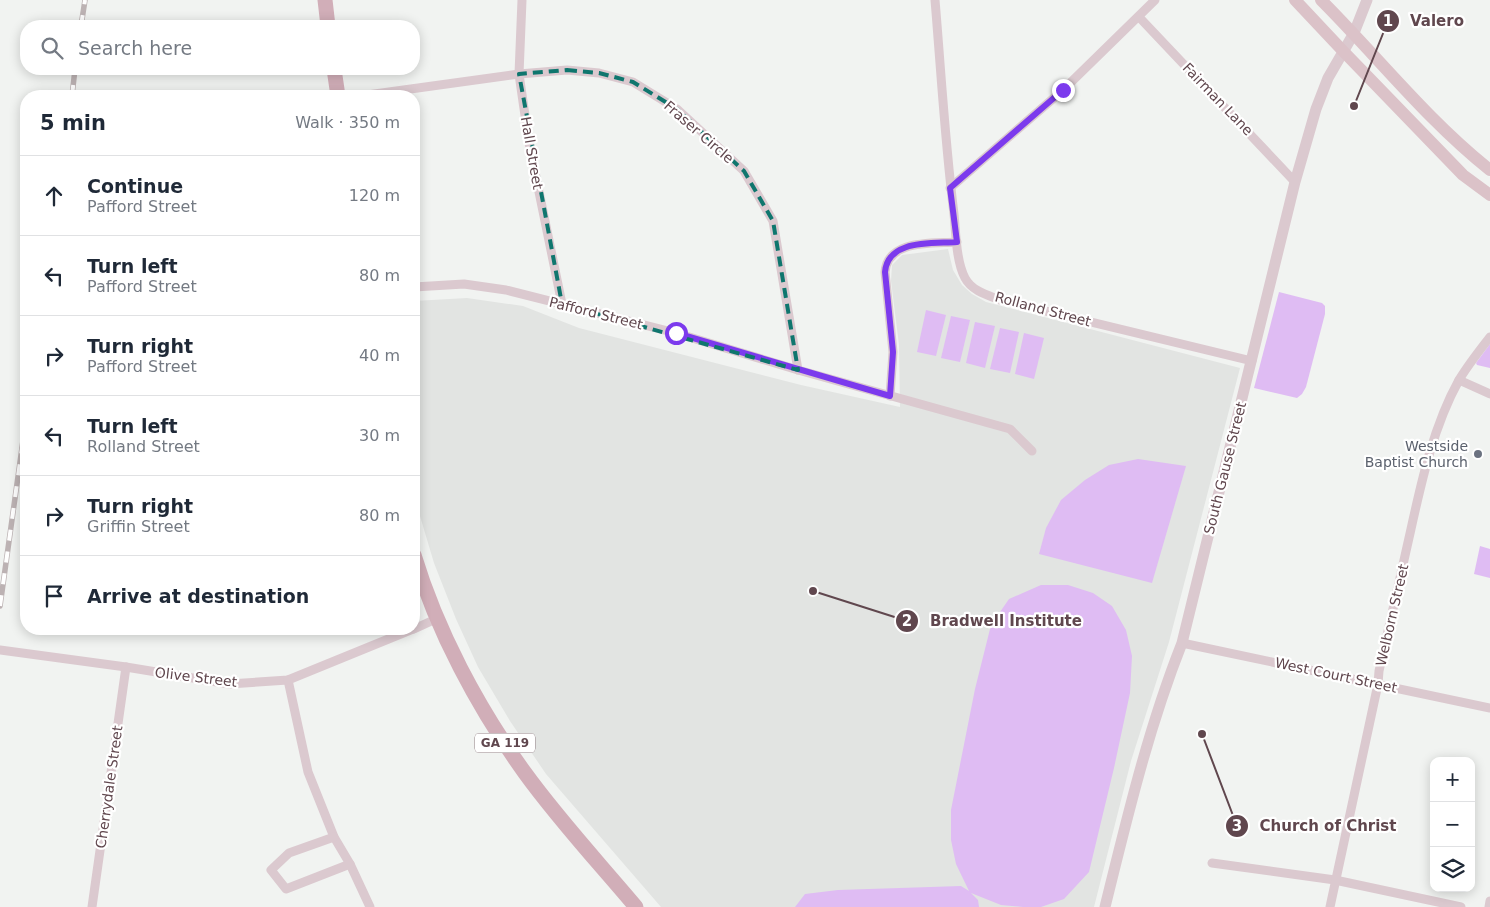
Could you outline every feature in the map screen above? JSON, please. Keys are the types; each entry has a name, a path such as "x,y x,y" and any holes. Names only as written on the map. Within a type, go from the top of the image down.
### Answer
{"main road":[{"path":"325,0 327,20"},
{"path":"1295,0 1462,175 1490,195"},
{"path":"1321,0 1431,116 1490,170"},
{"path":"335,75 337,90"},
{"name":"GA 119","path":"420,570 454,654 481,705 524,772 636,907"}],"street":[{"name":"Hall Street","path":"522,0 519,74 529,143 562,304"},
{"name":"Rolland Street","path":"935,0 950,188 961,265 971,286 1000,300 1252,361"},
{"path":"950,188 1063,90 1155,0"},
{"name":"South Gause Street","path":"1105,907 1141,763 1166,684 1182,643 1295,182 1316,109 1328,78 1354,33 1367,0"},
{"name":"Fairman Lane","path":"1139,16 1295,182"},
{"name":"Fraser Circle","path":"403,90 519,74 567,70 599,73 633,82 677,109 744,171 773,221 798,370"},
{"path":"890,396 893,352 885,272 886,264 893,253 901,248 957,242"},
{"name":"Pafford Street","path":"420,287 464,284 506,290 676,333 798,370 1010,429 1032,450"},
{"name":"Welborn Street","path":"1330,907 1378,684 1379,671 1421,486 1449,401 1459,380 1490,337"},
{"path":"1459,380 1490,394"},
{"name":"Olive Street","path":"420,626 438,618"},
{"name":"Olive Street","path":"0,650 126,667 229,684 288,680 399,635"},
{"name":"West Court Street","path":"1182,643 1490,708"},
{"name":"Cherrydale Street","path":"92,907 126,667"},
{"path":"288,680 308,772 334,837 350,864 370,907"},
{"path":"334,837 289,853 271,870 286,889 350,864"},
{"path":"1212,863 1335,880 1461,907"},
{"path":"1489,907 1490,901"}],"highlighted area":[{"path":"567,70 599,73 633,82 677,109 744,171 773,221 798,370 562,304 519,74"}],"shaded area":[{"path":"948,249 953,270 962,285 972,294 986,302 1240,368 1169,642 1131,761 1094,907 661,907 546,774 510,721 478,667 456,619 434,563 420,516 420,301 467,298 523,306 579,328 801,385 900,407 899,345 891,281 892,265 902,255"},
{"path":"1279,292 1322,303 1325,306 1325,314 1306,387 1297,398 1254,388"},
{"path":"926,310 946,315 936,356 917,352"},
{"path":"951,316 970,320 960,362 941,358"},
{"path":"975,322 995,326 985,368 966,363"},
{"path":"1000,328 1019,332 1010,373 990,369"},
{"path":"1024,333 1044,338 1034,379 1015,374"},
{"path":"1490,344 1490,368 1477,365 1476,363"},
{"path":"1138,459 1186,466 1152,583 1039,554 1046,528 1061,500 1085,480 1109,465"},
{"path":"1480,546 1490,549 1490,578 1474,574"},
{"path":"1041,585 1068,585 1093,593 1112,606 1126,630 1132,656 1130,693 1089,872 1064,899 1041,907 1001,905 971,893 978,900 979,907 795,907 805,894 838,890 961,886 969,891 956,864 951,840 951,810 975,689 991,625 1009,599"}],"railway":[{"path":"82,20 85,0"},
{"path":"73,90 74,75"},
{"path":"0,606 20,462"}],"place":[{"name":"Valero","path":"1354,106"},
{"name":"Westside Baptist Church","path":"1478,454"},
{"name":"Bradwell Institute","path":"813,591"},
{"name":"Church of Christ","path":"1202,734"}],"route":[{"path":"676,333 890,396 893,352 885,272 888,259 901,248 957,242 950,188 1063,90"}]}
